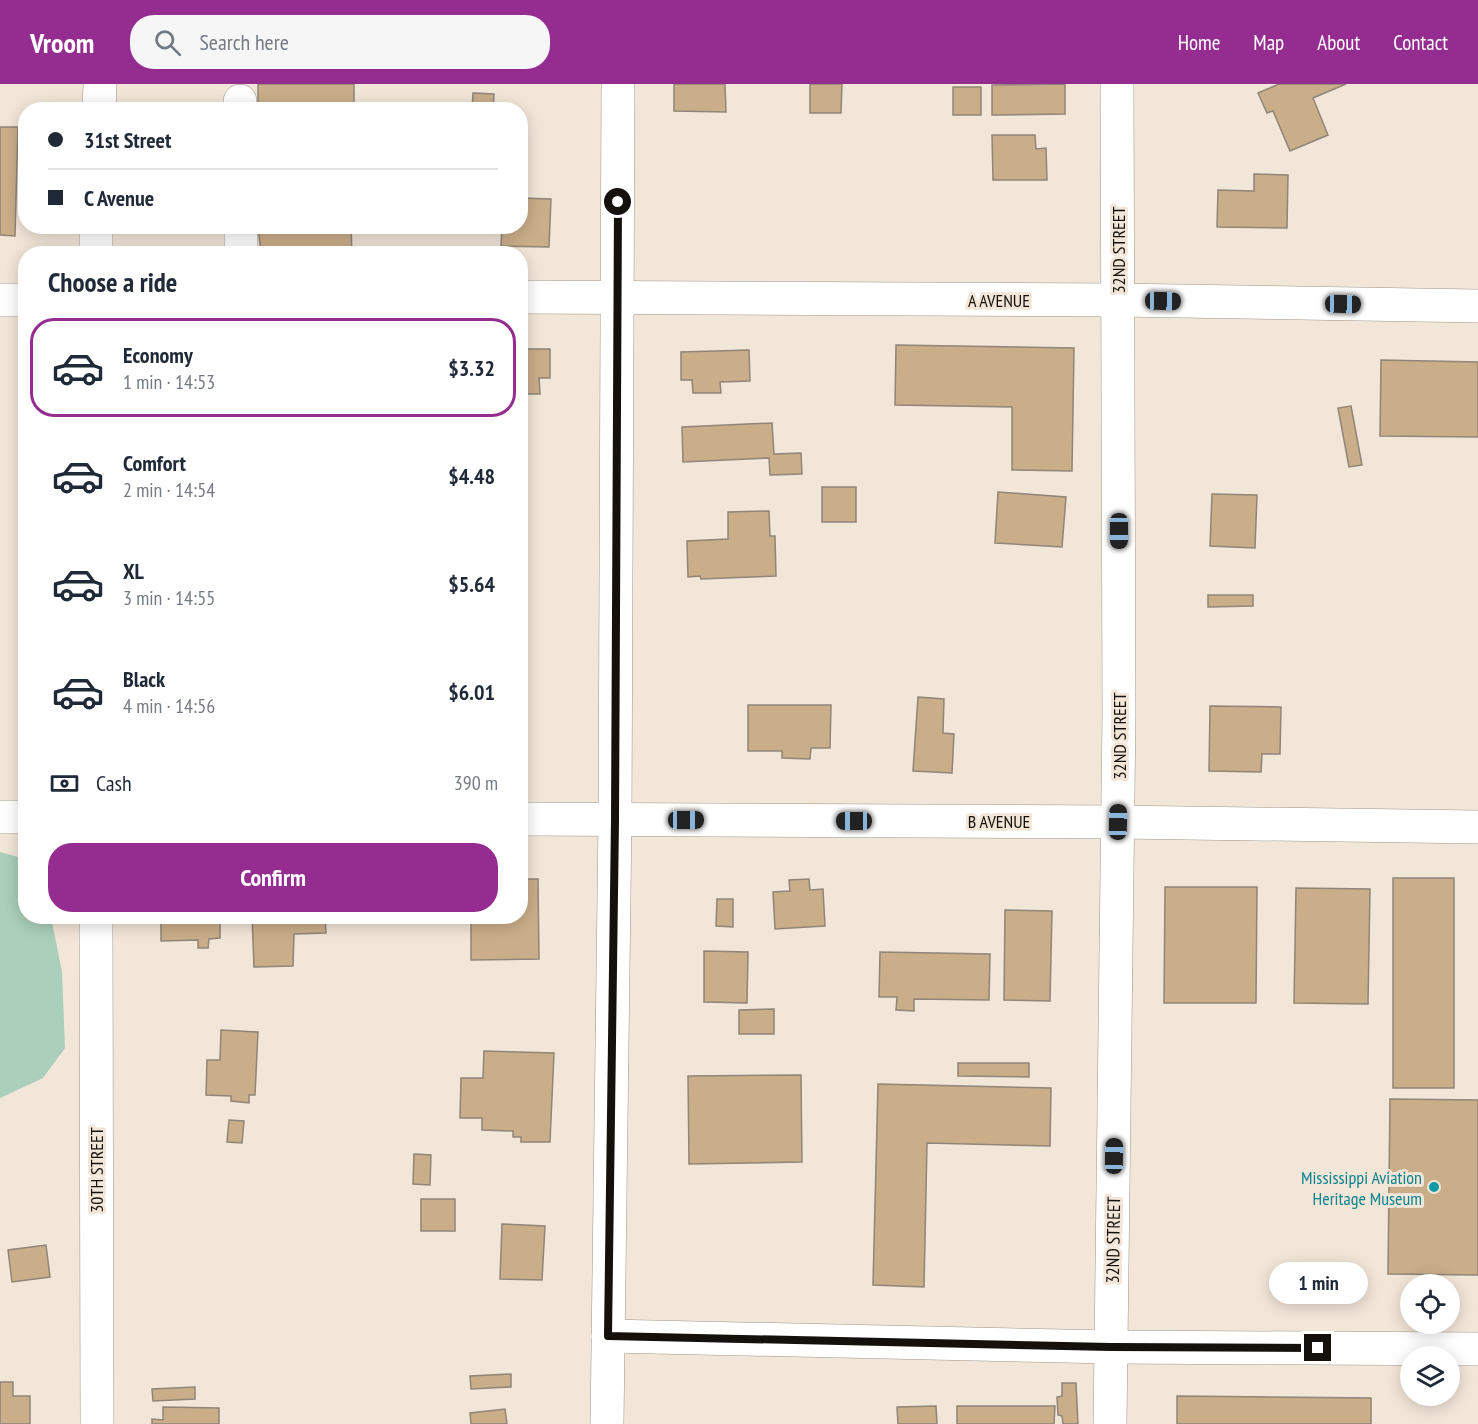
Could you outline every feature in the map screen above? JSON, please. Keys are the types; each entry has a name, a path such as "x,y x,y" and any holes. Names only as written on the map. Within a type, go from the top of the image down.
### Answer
{"street":[{"path":"99,102 100,84"},
{"path":"607,1424 615,820 618,84"},
{"name":"32ND STREET","path":"1110,1424 1118,822 1117,84"},
{"name":"A AVENUE","path":"528,297 1118,300 1478,306"},
{"path":"0,300 18,300"},
{"path":"0,818 18,818"},
{"name":"B AVENUE","path":"528,819 1118,822 1478,827"},
{"name":"30TH STREET","path":"96,924 97,1424"},
{"path":"608,1336 1111,1347 1478,1349"}],"green space":[{"path":"0,852 18,857 18,924 52,924 62,972 65,1048 43,1078 0,1098"}],"building":[{"path":"258,84 354,84 354,102 258,102"},
{"path":"674,84 725,84 726,112 674,111"},
{"path":"810,84 842,84 841,113 810,113"},
{"path":"1065,84 1065,114 992,115 992,85"},
{"path":"1279,84 1346,84 1313,98 1328,135 1290,151 1273,111 1267,113 1258,93"},
{"path":"953,87 981,87 981,115 953,115"},
{"path":"473,93 494,94 494,102 472,102"},
{"path":"0,127 18,127 15,236 0,235"},
{"path":"992,135 1035,135 1036,149 1046,148 1047,180 993,180"},
{"path":"1254,174 1288,175 1287,228 1217,227 1218,190 1254,191"},
{"path":"528,198 551,199 549,247 501,246 502,234 528,234"},
{"path":"259,234 351,234 352,246 260,246"},
{"path":"896,345 1074,348 1072,471 1012,470 1012,407 895,405"},
{"path":"528,349 550,349 550,378 539,378 540,394 528,394"},
{"path":"749,350 750,381 720,382 721,393 693,393 692,380 681,380 681,352"},
{"path":"1381,360 1478,362 1478,437 1380,436"},
{"path":"1351,406 1362,465 1349,467 1338,408"},
{"path":"772,423 774,454 801,453 802,474 770,475 769,458 683,462 682,427"},
{"path":"822,487 856,487 856,522 822,522"},
{"path":"998,492 1066,497 1062,547 995,543"},
{"path":"1212,494 1257,495 1255,548 1210,546"},
{"path":"769,511 770,536 775,536 776,576 701,579 700,576 688,577 687,541 728,539 728,512"},
{"path":"1208,595 1253,595 1253,606 1208,607"},
{"path":"918,697 944,699 943,733 954,734 952,773 913,771"},
{"path":"748,705 831,705 830,748 811,748 810,759 782,758 782,751 748,751"},
{"path":"1210,706 1281,707 1280,754 1262,754 1261,772 1209,771"},
{"path":"1393,878 1454,878 1454,1088 1393,1088"},
{"path":"528,879 538,879 539,959 471,960 471,924 528,924"},
{"path":"809,879 810,890 823,889 825,926 775,929 773,892 790,891 789,880"},
{"path":"1165,887 1257,887 1256,1003 1164,1003"},
{"path":"1296,888 1370,889 1368,1004 1294,1003"},
{"path":"717,899 733,899 733,927 716,926"},
{"path":"1005,910 1052,911 1050,1001 1004,1000"},
{"path":"161,924 220,924 220,938 209,939 208,948 198,948 198,940 161,941"},
{"path":"252,924 325,924 326,933 294,934 293,966 254,967"},
{"path":"704,951 748,952 747,1003 704,1002"},
{"path":"880,952 990,954 989,1000 914,999 914,1011 896,1010 897,997 879,997"},
{"path":"774,1009 774,1034 739,1034 739,1010"},
{"path":"221,1030 258,1032 255,1095 249,1095 249,1103 231,1101 231,1096 206,1095 207,1060 220,1060"},
{"path":"484,1051 554,1053 550,1142 521,1142 521,1137 513,1137 513,1131 482,1130 482,1118 460,1118 461,1078 483,1078"},
{"path":"958,1063 1029,1063 1029,1077 958,1076"},
{"path":"801,1075 802,1162 689,1164 688,1076"},
{"path":"878,1084 1051,1088 1050,1146 927,1143 924,1287 873,1285"},
{"name":"Mississippi Aviation Heritage Museum","path":"1390,1099 1478,1100 1478,1275 1388,1274"},
{"path":"229,1120 244,1121 242,1143 227,1142"},
{"path":"414,1154 431,1155 430,1185 413,1184"},
{"path":"421,1199 455,1199 455,1231 421,1231"},
{"path":"502,1224 545,1226 542,1280 500,1279"},
{"path":"46,1245 50,1277 12,1282 8,1250"},
{"path":"511,1374 511,1387 471,1389 470,1376"},
{"path":"0,1382 13,1382 13,1396 30,1396 30,1424 0,1424"},
{"path":"1062,1383 1076,1383 1078,1424 1063,1424 1062,1416 1058,1415 1057,1397 1062,1396"},
{"path":"195,1387 195,1399 153,1401 152,1389"},
{"path":"1177,1396 1371,1398 1371,1424 1177,1424"},
{"path":"936,1406 937,1424 898,1424 897,1407"},
{"path":"957,1406 1055,1406 1054,1424 957,1424"},
{"path":"163,1407 219,1408 219,1424 152,1424 152,1419 163,1420"},
{"path":"505,1409 507,1424 471,1424 470,1413"}],"place":[{"name":"Mississippi Aviation Heritage Museum","path":"1434,1187"}],"route":[{"path":"618,202 615,820 608,1336 1111,1347 1318,1348"}]}
